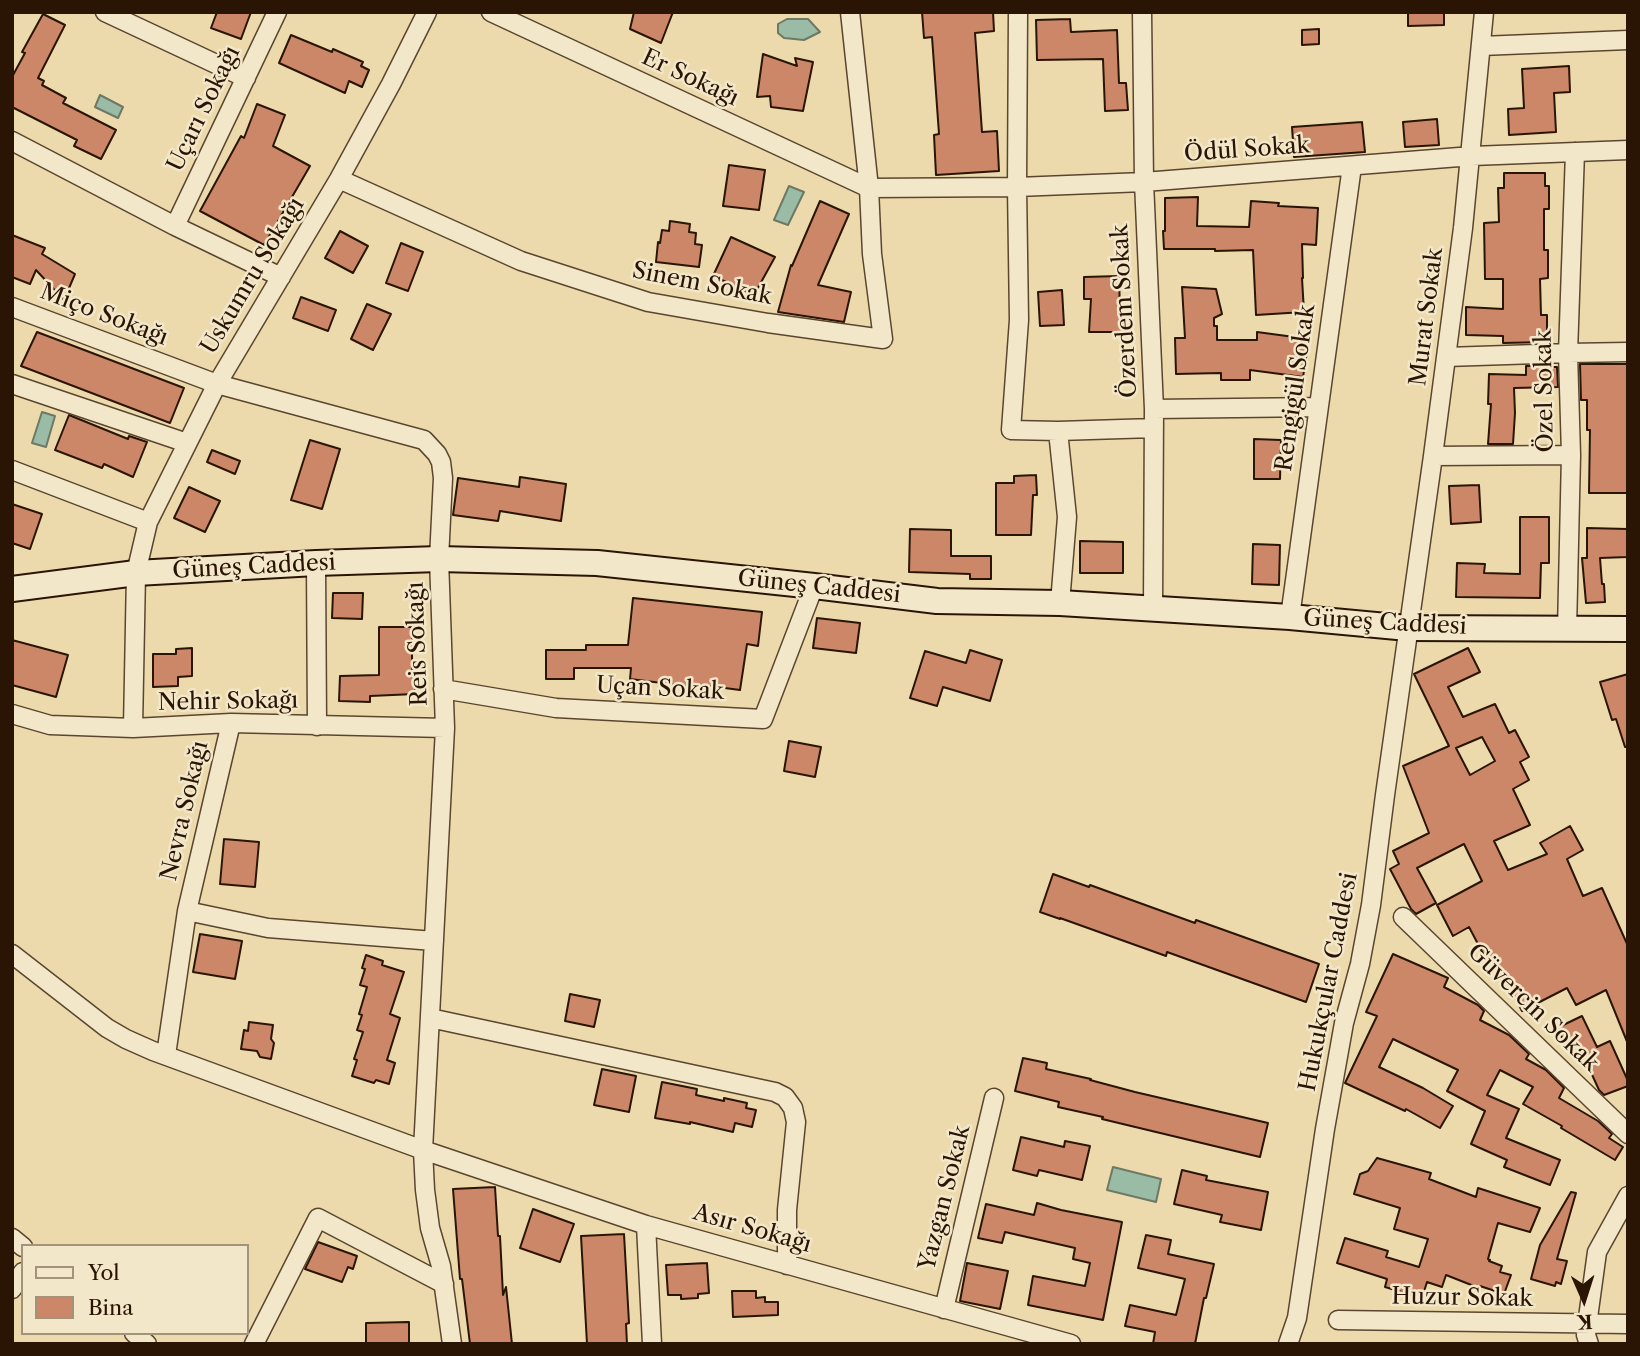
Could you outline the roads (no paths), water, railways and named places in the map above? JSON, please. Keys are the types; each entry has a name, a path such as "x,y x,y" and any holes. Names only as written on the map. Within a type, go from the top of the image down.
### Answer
{"main road":[{"name":"Güneş Caddesi","path":"12,589 136,573 439,559 597,563 937,601 1153,608 1408,628 1628,629"}],"street":[{"path":"105,12 246,78"},
{"name":"Uçarı Sokağı","path":"175,226 277,12"},
{"name":"Uskumru Sokağı","path":"132,728 136,573 148,522 217,384 339,179 427,12"},
{"name":"Er Sokağı","path":"491,12 869,188"},
{"path":"850,12 869,188"},
{"path":"1018,12 1019,320 1011,430 1154,428"},
{"name":"Özerdem Sokak","path":"1142,12 1144,182 1154,409 1153,608"},
{"name":"Murat Sokak","path":"1408,628 1472,156 1484,12"},
{"path":"1481,46 1628,40"},
{"path":"12,141 175,226 281,277"},
{"name":"Ödül Sokak","path":"869,188 1017,187 1144,182 1472,156 1628,150"},
{"name":"Özel Sokak","path":"1567,630 1571,455 1567,353 1575,152"},
{"name":"Rengigül Sokak","path":"1290,617 1352,166"},
{"name":"Sinem Sokak","path":"339,179 521,261 648,302 883,339 872,254 869,188"},
{"name":"Miço Sokağı","path":"12,307 217,384 424,440 437,454 443,470 439,559"},
{"path":"1446,357 1628,352"},
{"path":"12,384 187,443"},
{"path":"1154,409 1318,407"},
{"path":"1058,431 1067,517 1060,603"},
{"path":"1433,457 1571,455"},
{"path":"12,470 148,522"},
{"name":"Reis Sokağı","path":"439,559 445,728 423,1150 430,1228 441,1266 452,1344"},
{"path":"316,563 317,726"},
{"name":"Uçan Sokak","path":"443,688 556,708 763,719 814,586"},
{"name":"Hukukçular Caddesi","path":"1288,1344 1297,1318 1344,1023 1360,964 1371,905 1408,628"},
{"name":"Nehir Sokağı","path":"12,714 50,725 132,728 231,723 445,728"},
{"name":"Nevra Sokağı","path":"231,723 187,911 268,928 434,942"},
{"path":"166,1055 187,911"},
{"name":"Güvercin Sokak","path":"1404,917 1628,1134"},
{"name":"Asır Sokağı","path":"12,954 107,1028 132,1042 423,1150 646,1225 1071,1344"},
{"path":"430,1018 775,1092 785,1097 793,1108 796,1122 787,1210 787,1265"},
{"name":"Yazgan Sokak","path":"944,1309 994,1098"},
{"path":"1589,1344 1587,1325 1597,1252 1628,1196"},
{"path":"254,1344 318,1218 444,1284"},
{"path":"646,1225 652,1344"},
{"name":"Huzur Sokak","path":"1338,1320 1628,1324"}]}
